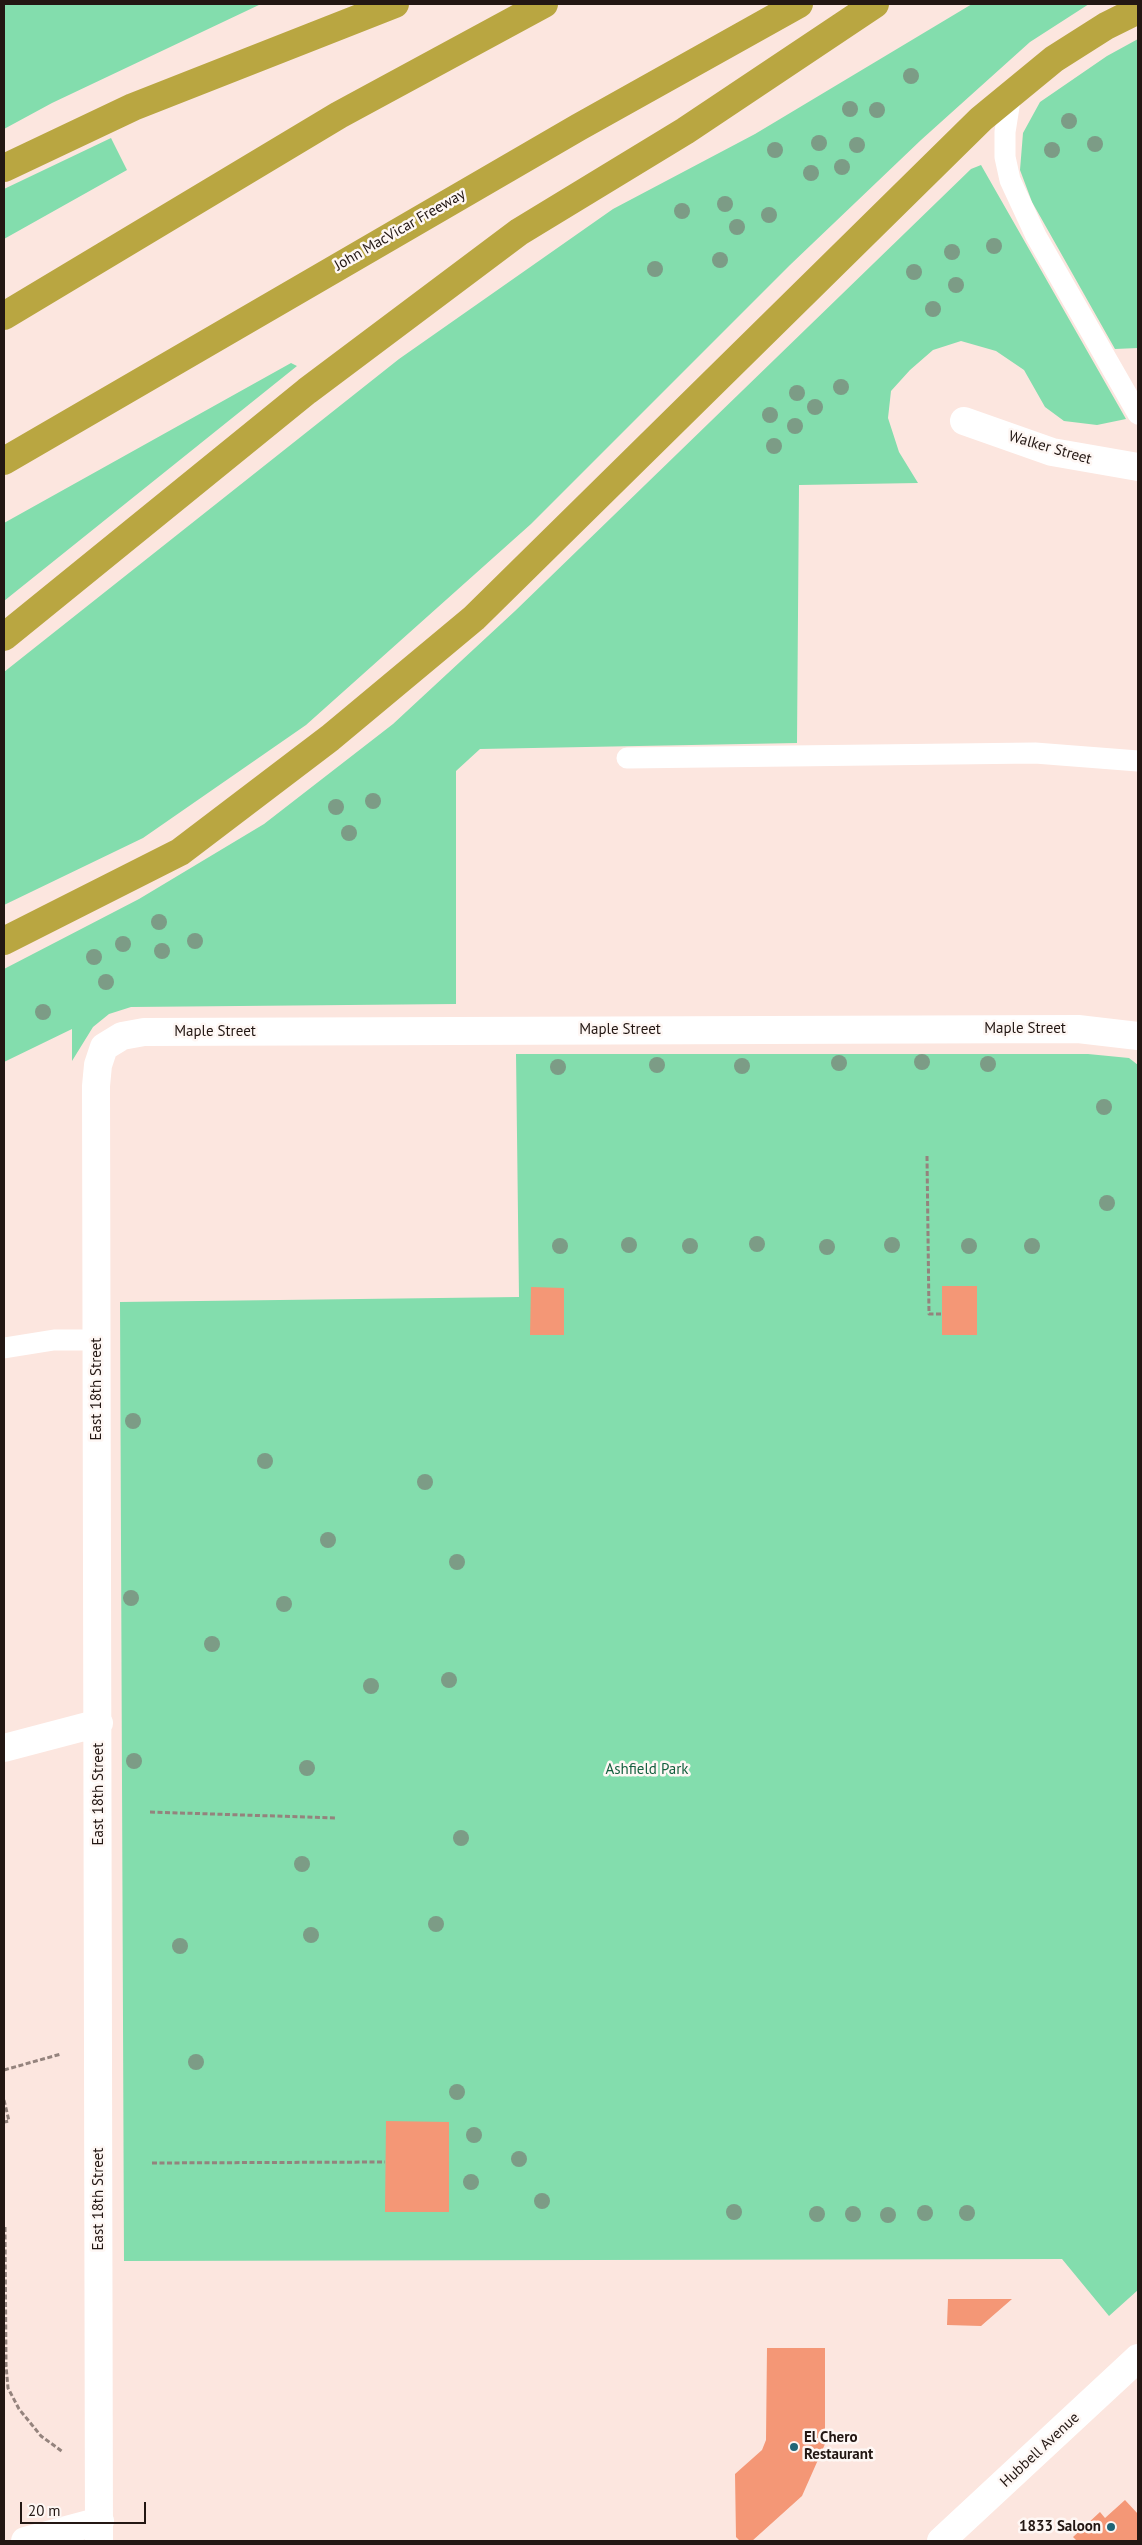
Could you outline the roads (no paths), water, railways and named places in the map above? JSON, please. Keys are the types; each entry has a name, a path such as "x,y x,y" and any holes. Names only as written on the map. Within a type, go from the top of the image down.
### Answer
{"highway":[{"path":"4,168 133,107 395,4"},
{"path":"4,316 339,115 544,4"},
{"name":"John MacVicar Freeway","path":"4,461 579,126 799,4"},
{"path":"4,637 308,391 519,232 685,131 875,4"},
{"path":"4,941 180,852 330,738 474,618 981,120 1054,58 1106,26 1138,10"}],"street":[{"name":"Walker Street","path":"964,422 1052,452 1138,467"},
{"name":"Maple Street","path":"104,1047 122,1036 144,1032 1078,1029 1138,1036"},
{"name":"East 18th Street","path":"100,2531 96,1086 98,1066 104,1047"},
{"path":"4,1748 99,1723"},
{"name":"Hubbell Avenue","path":"941,2541 1138,2358"},
{"path":"26,2541 100,2531"}],"lane":[{"path":"1011,94 1005,132 1010,180 1036,236 1138,414"},
{"path":"627,758 1035,753 1138,761"},
{"path":"4,1348 54,1340 97,1340"}],"place":[{"name":"El Chero Restaurant","path":"794,2447"},
{"name":"1833 Saloon","path":"1111,2527"}],"park label":[{"name":"Ashfield Park","path":"647,1770"}]}
